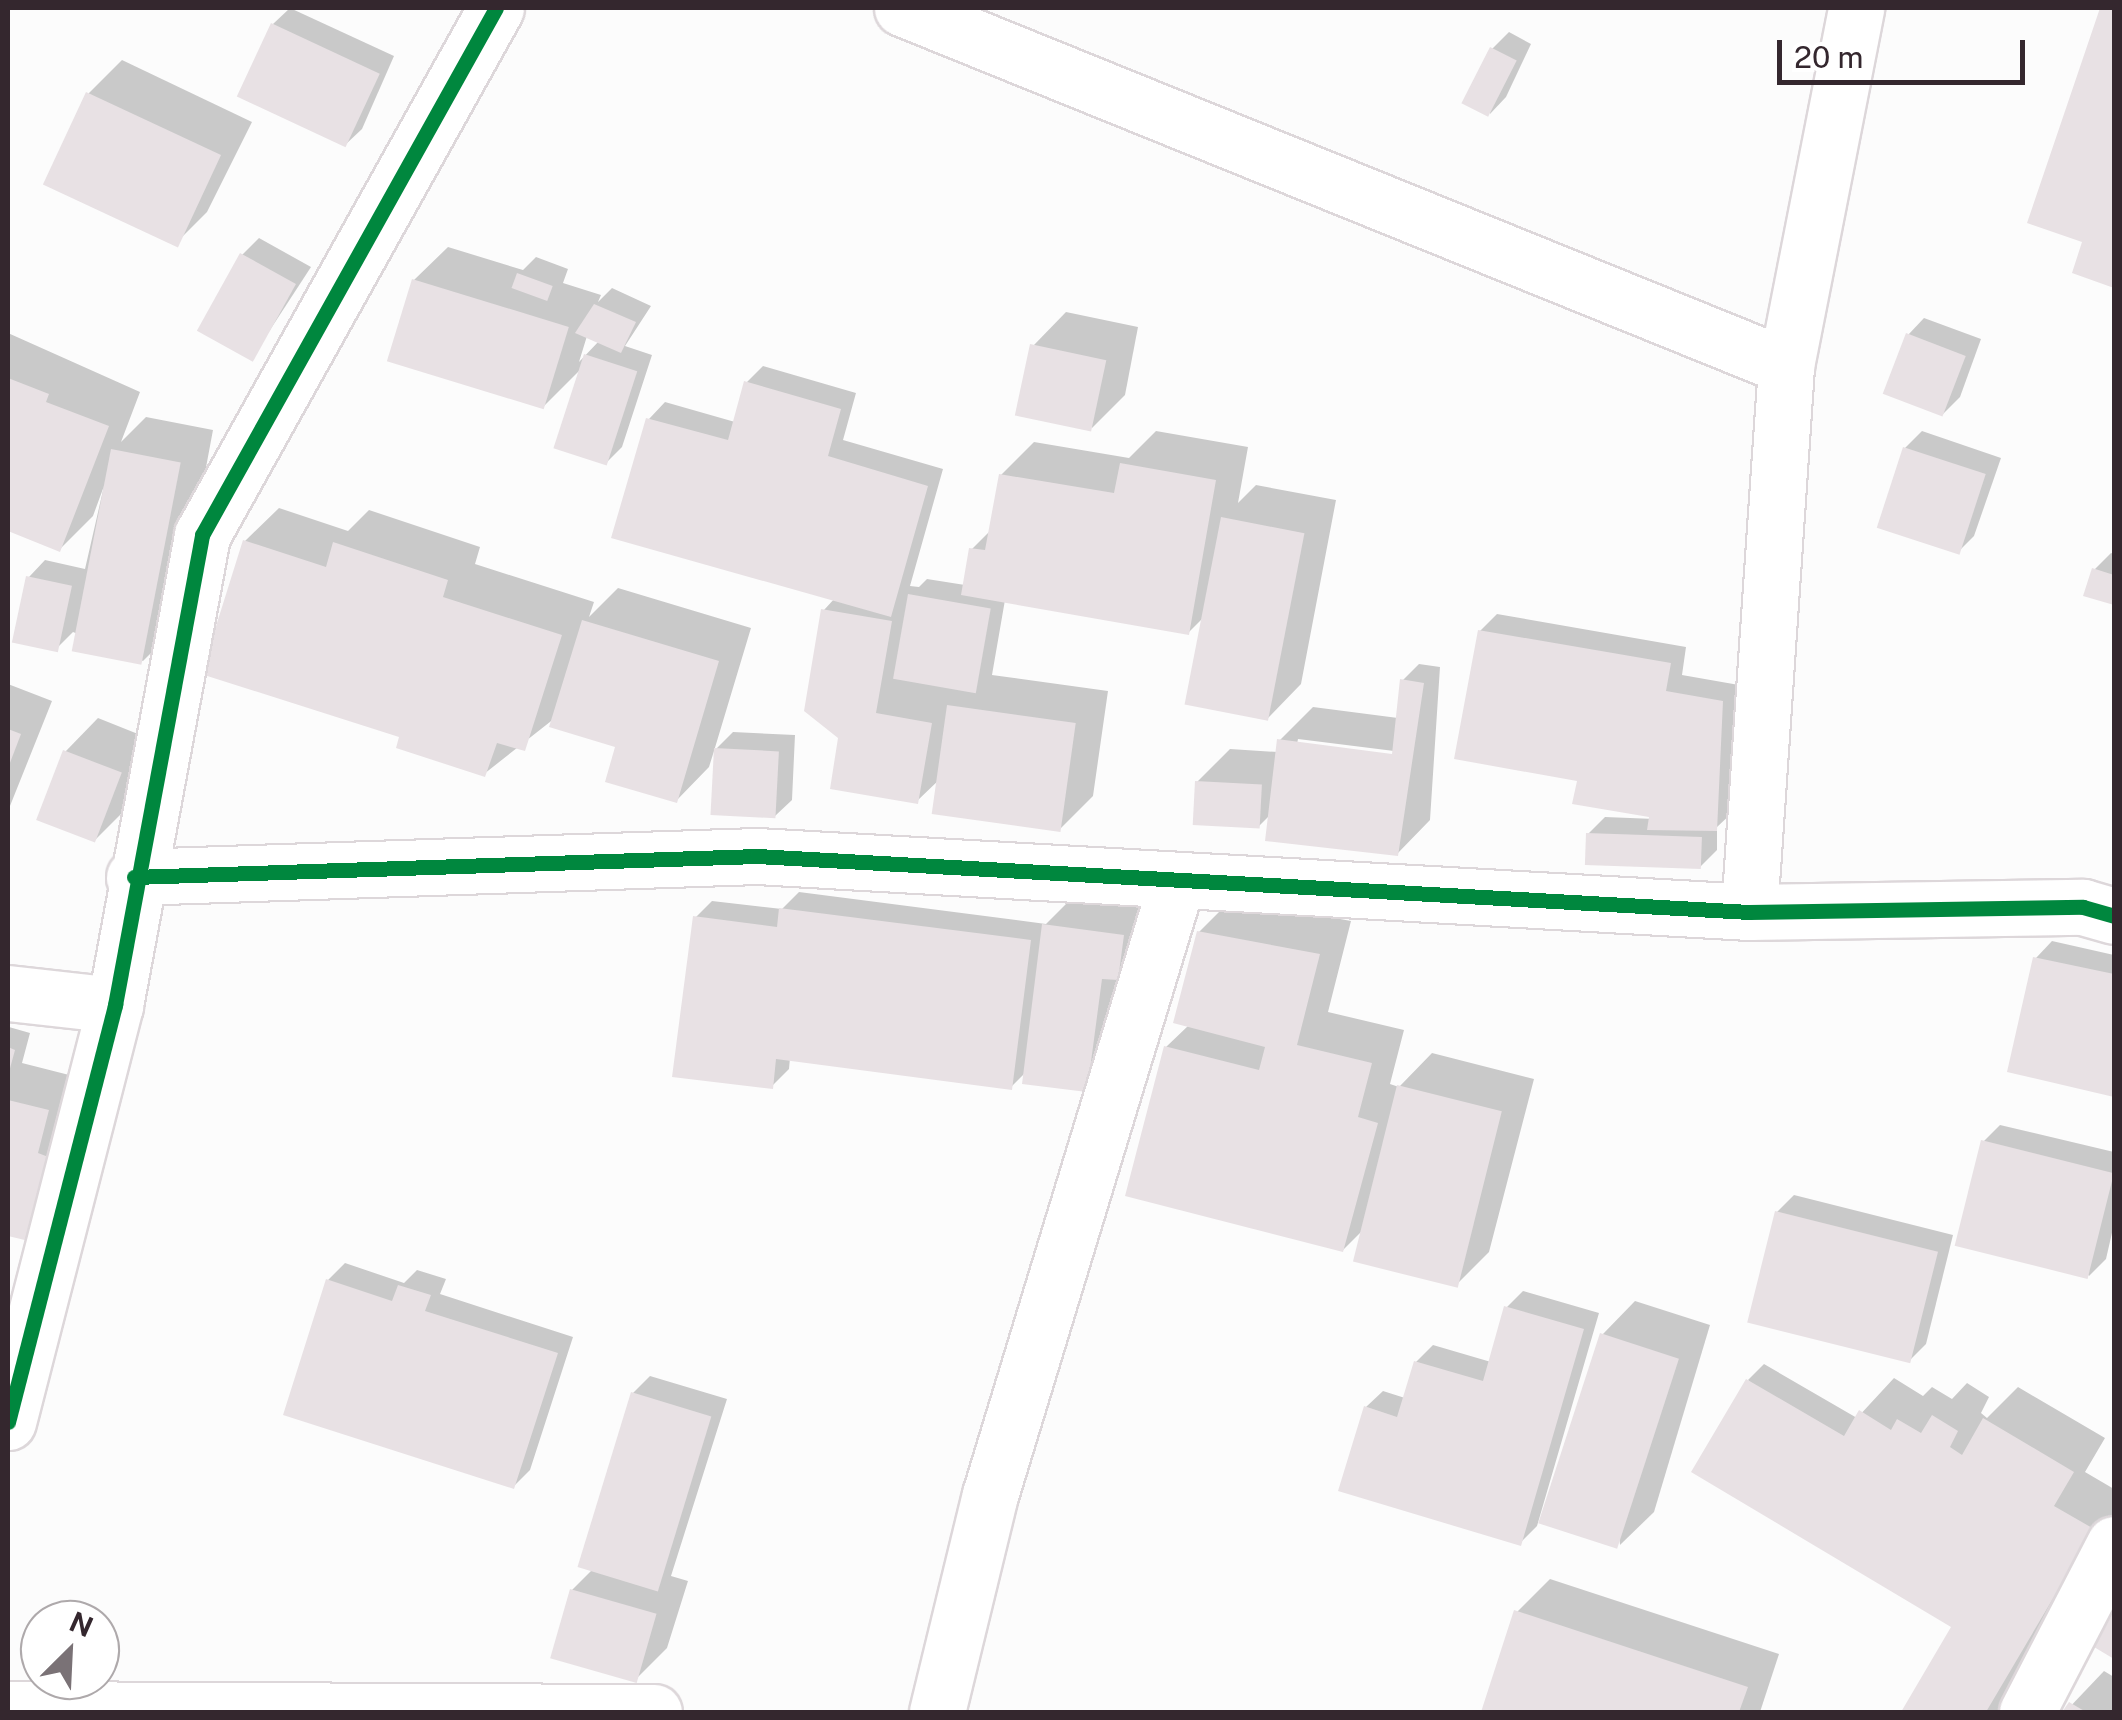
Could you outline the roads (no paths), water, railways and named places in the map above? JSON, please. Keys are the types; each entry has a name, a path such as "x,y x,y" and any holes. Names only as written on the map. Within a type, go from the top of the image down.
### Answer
{"street":[{"path":"8,1422 115,1005 134,877 202,535 496,8"},
{"path":"902,8 1786,366"},
{"path":"1749,912 1786,366 1856,8"},
{"path":"134,877 757,856 1749,912 2083,906 2114,916"},
{"path":"938,1712 990,1494 1177,882"},
{"path":"8,993 115,1005"},
{"path":"2027,1712 2114,1544"},
{"path":"8,1709 654,1712"}]}
